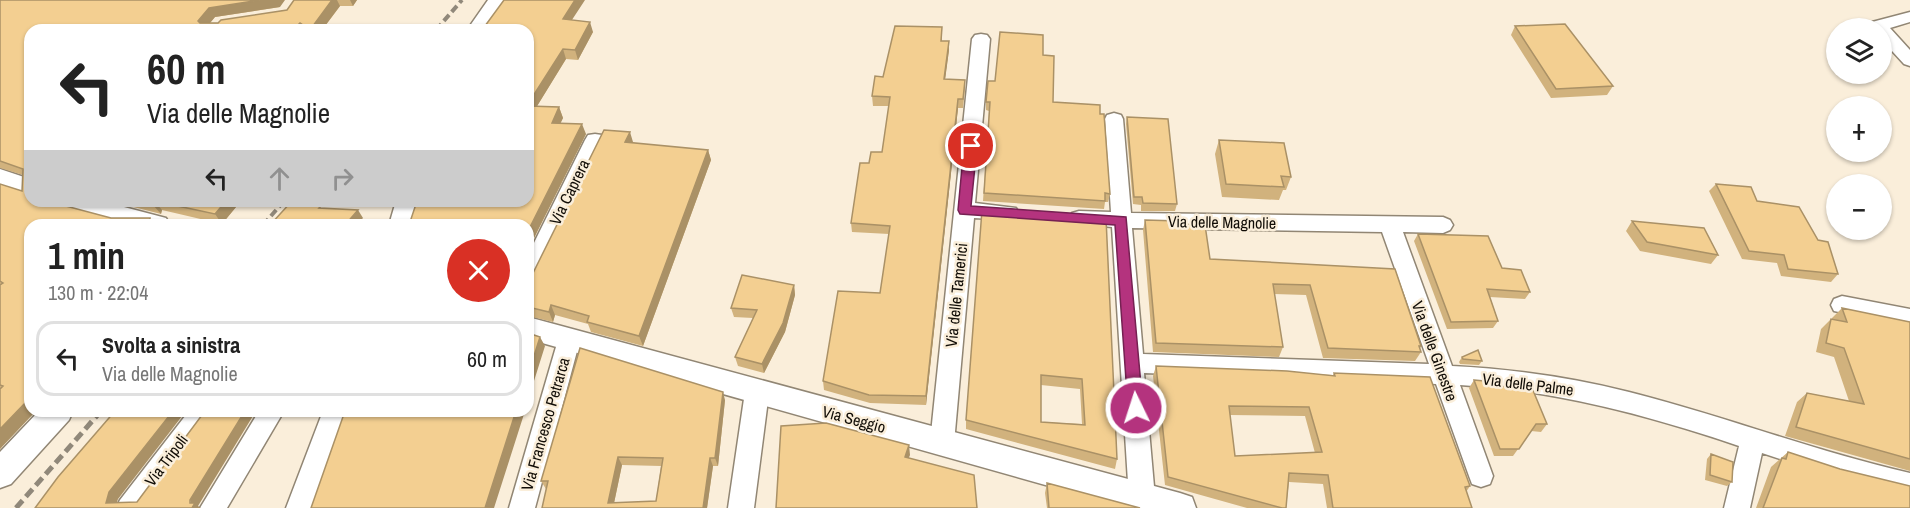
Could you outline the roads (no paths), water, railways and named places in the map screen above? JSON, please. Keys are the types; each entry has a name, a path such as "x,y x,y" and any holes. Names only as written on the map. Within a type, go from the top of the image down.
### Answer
{"street":[{"path":"482,24 499,0"},
{"path":"1892,22 1910,17"},
{"name":"Via delle Tamerici","path":"942,443 981,39"},
{"path":"1892,41 1910,60"},
{"path":"1114,119 1142,498"},
{"name":"Via Caprera","path":"534,264 595,140"},
{"path":"0,178 24,187"},
{"path":"87,207 134,219"},
{"path":"964,210 1032,215"},
{"name":"Via delle Magnolie","path":"1054,216 1122,220 1443,225"},
{"name":"Via delle Ginestre","path":"1390,225 1481,476"},
{"path":"1842,304 1910,318"},
{"name":"Via Seggio","path":"534,330 1180,508"},
{"name":"Via Francesco Petrarca","path":"522,508 569,340"},
{"name":"Via delle Palme","path":"1132,363 1444,374 1509,379 1588,392 1753,439 1854,473 1910,484"},
{"path":"741,508 758,392"},
{"path":"0,474 52,417"},
{"name":"Via Tripoli","path":"129,508 198,417"},
{"path":"213,508 268,417"},
{"path":"302,508 336,417"},
{"path":"1737,508 1753,439"}],"railway":[{"path":"441,24 462,0"},
{"path":"268,219 279,207"},
{"path":"16,508 96,417"}]}
